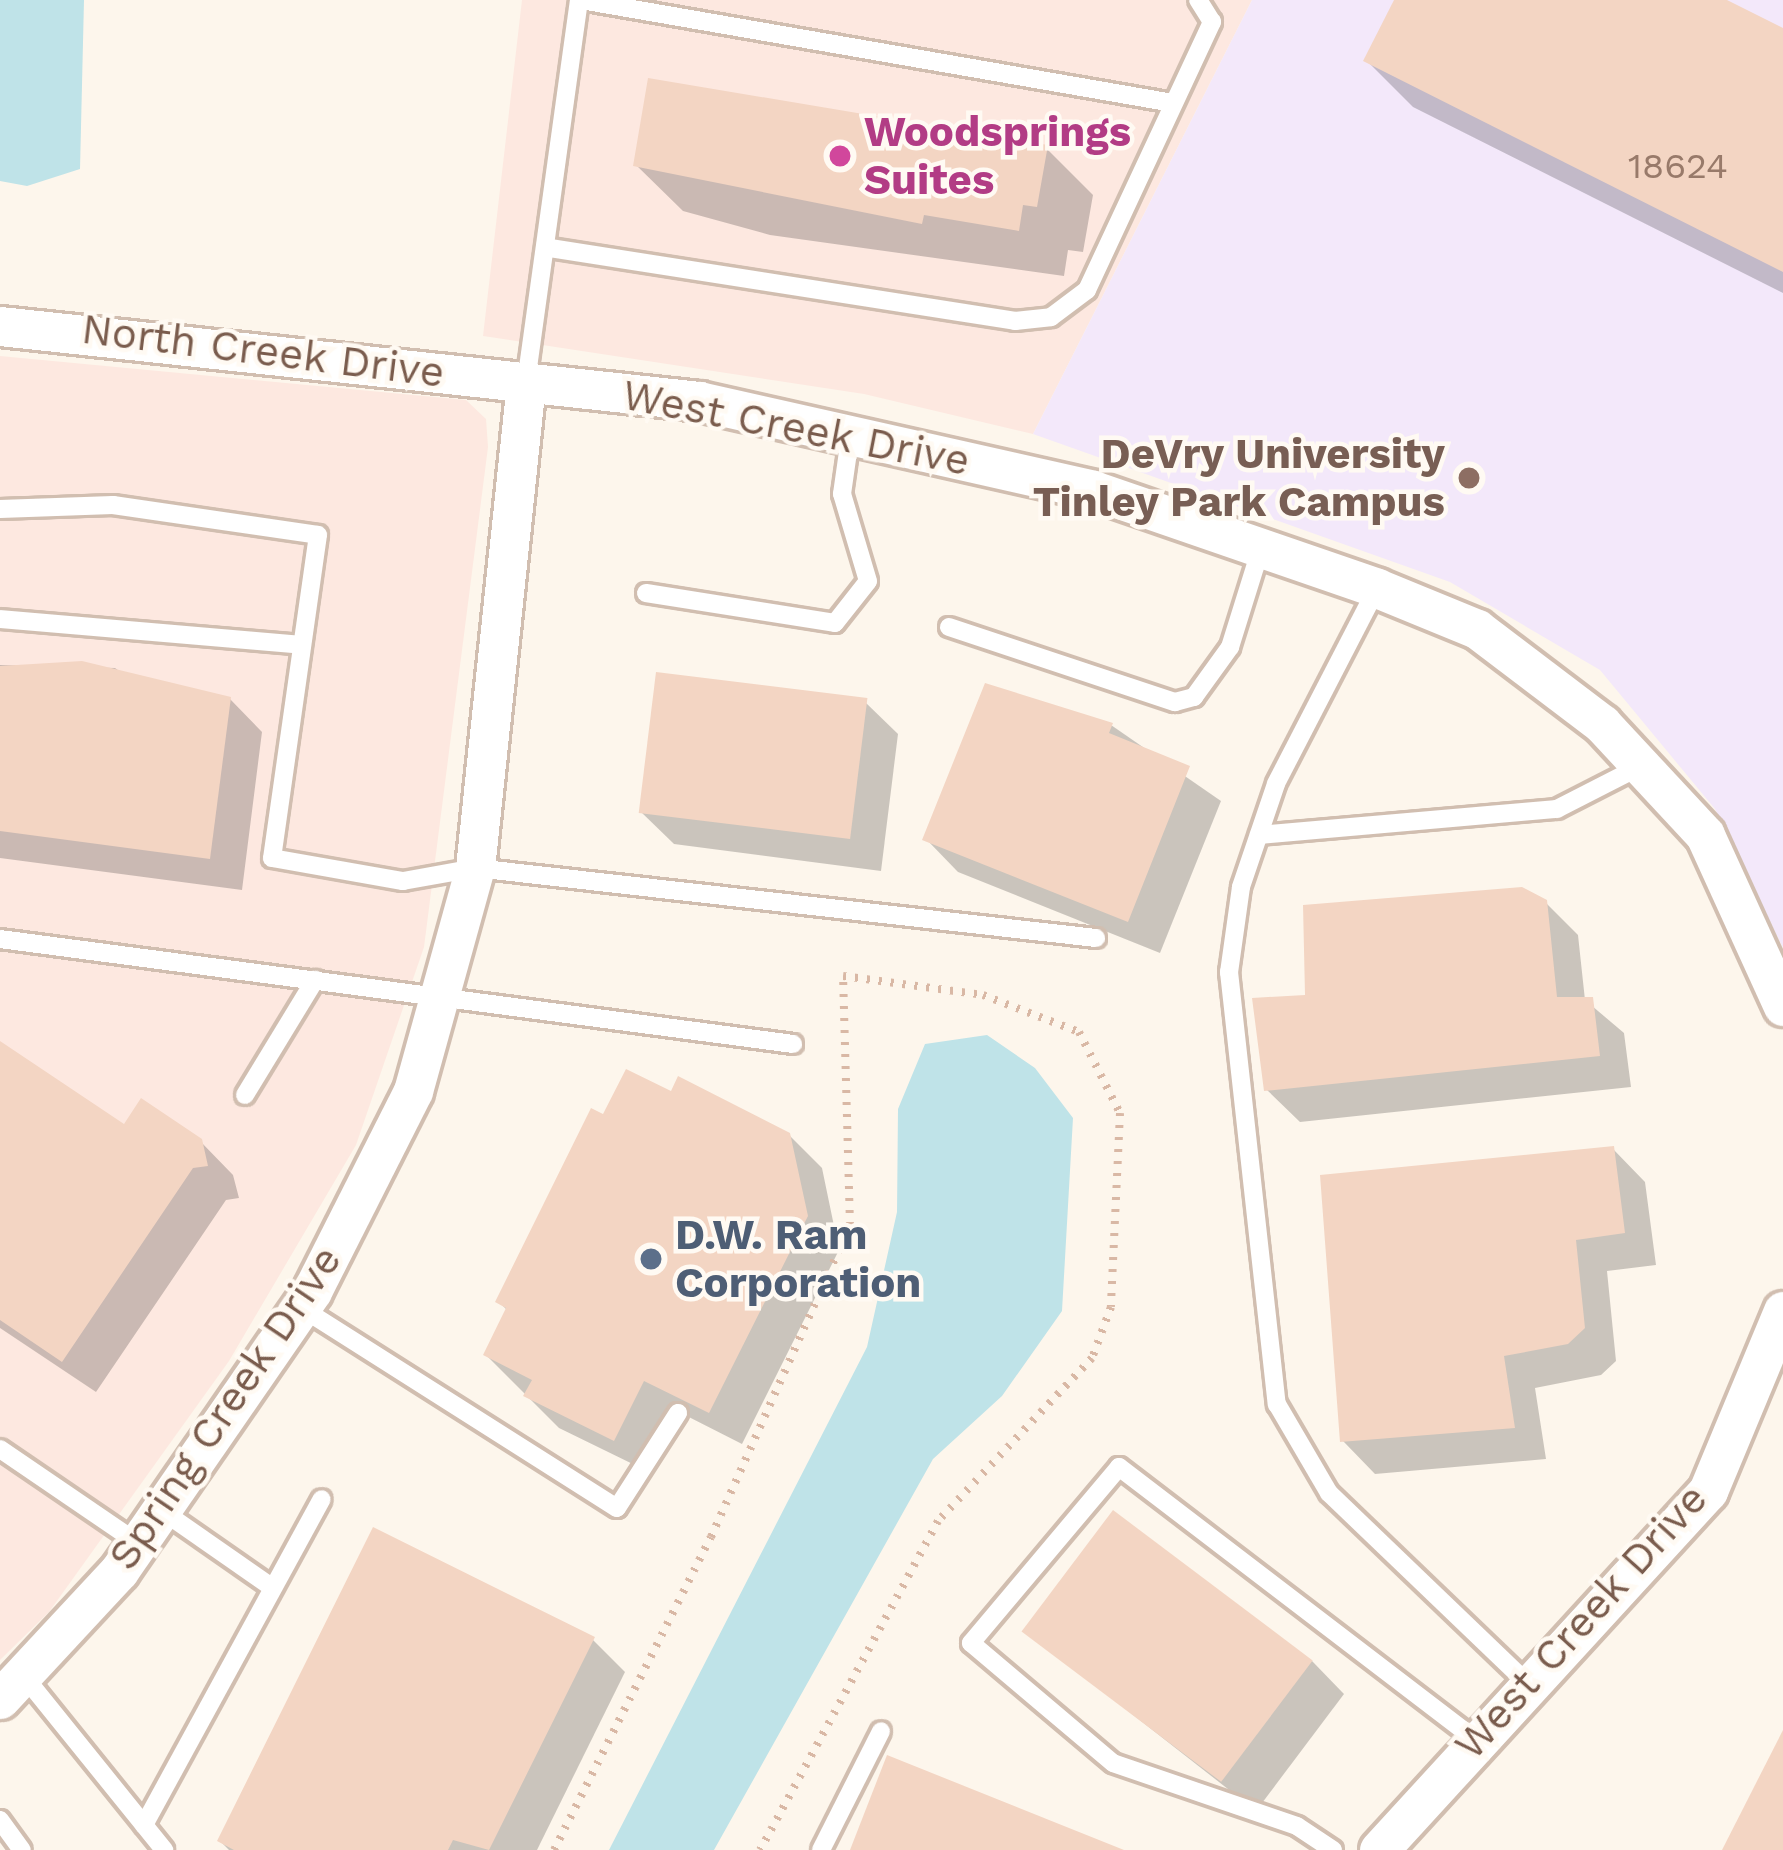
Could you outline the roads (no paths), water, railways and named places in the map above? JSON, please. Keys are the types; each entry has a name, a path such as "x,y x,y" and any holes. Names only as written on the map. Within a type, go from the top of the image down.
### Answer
{"street":[{"name":"North Creek Drive","path":"0,326 526,382"},
{"name":"West Creek Drive","path":"526,382 851,431 1093,490 1478,629 1641,766 1705,835 1783,1006"},
{"name":"Spring Creek Drive","path":"11,1687 138,1543 300,1307 412,1091 475,868 526,382"},
{"name":"West Creek Drive","path":"1378,1850 1472,1738 1708,1491 1783,1311"}],"lane":[{"path":"526,382 550,248 580,0 1173,103"},
{"path":"550,248 1015,321 1052,317 1087,290 1212,22 1198,0"},
{"path":"646,593 835,623 868,581 842,494 851,431"},
{"path":"0,508 113,505 318,535 272,858 403,880 475,868 1096,938"},
{"path":"950,627 1175,702 1194,698 1230,647 1261,548"},
{"path":"1377,589 1259,836 1229,972 1277,1404 1329,1492 1526,1682"},
{"path":"0,619 302,645"},
{"path":"1259,836 1557,809 1641,766"},
{"path":"0,939 793,1044"},
{"path":"245,1095 315,980"},
{"path":"300,1307 579,1493 617,1508 678,1413"},
{"path":"0,1449 138,1543"},
{"path":"1333,1850 1297,1826 1113,1763 971,1643 1119,1467 1472,1738"},
{"path":"144,1825 322,1499"},
{"path":"160,1510 273,1588"},
{"path":"11,1687 164,1850"},
{"path":"821,1850 880,1730"},
{"path":"0,1820 22,1850"}],"water":[{"path":"0,0 84,0 80,169 27,186 0,181"},
{"path":"987,1035 1035,1068 1073,1118 1062,1311 1002,1396 933,1459 714,1850 609,1850 867,1347 897,1212 898,1109 925,1044"}],"place":[{"name":"Woodsprings Suites","path":"840,156"},
{"name":"DeVry University Tinley Park Campus","path":"1469,478"},
{"name":"D.W. Ram Corporation","path":"651,1259"}]}
